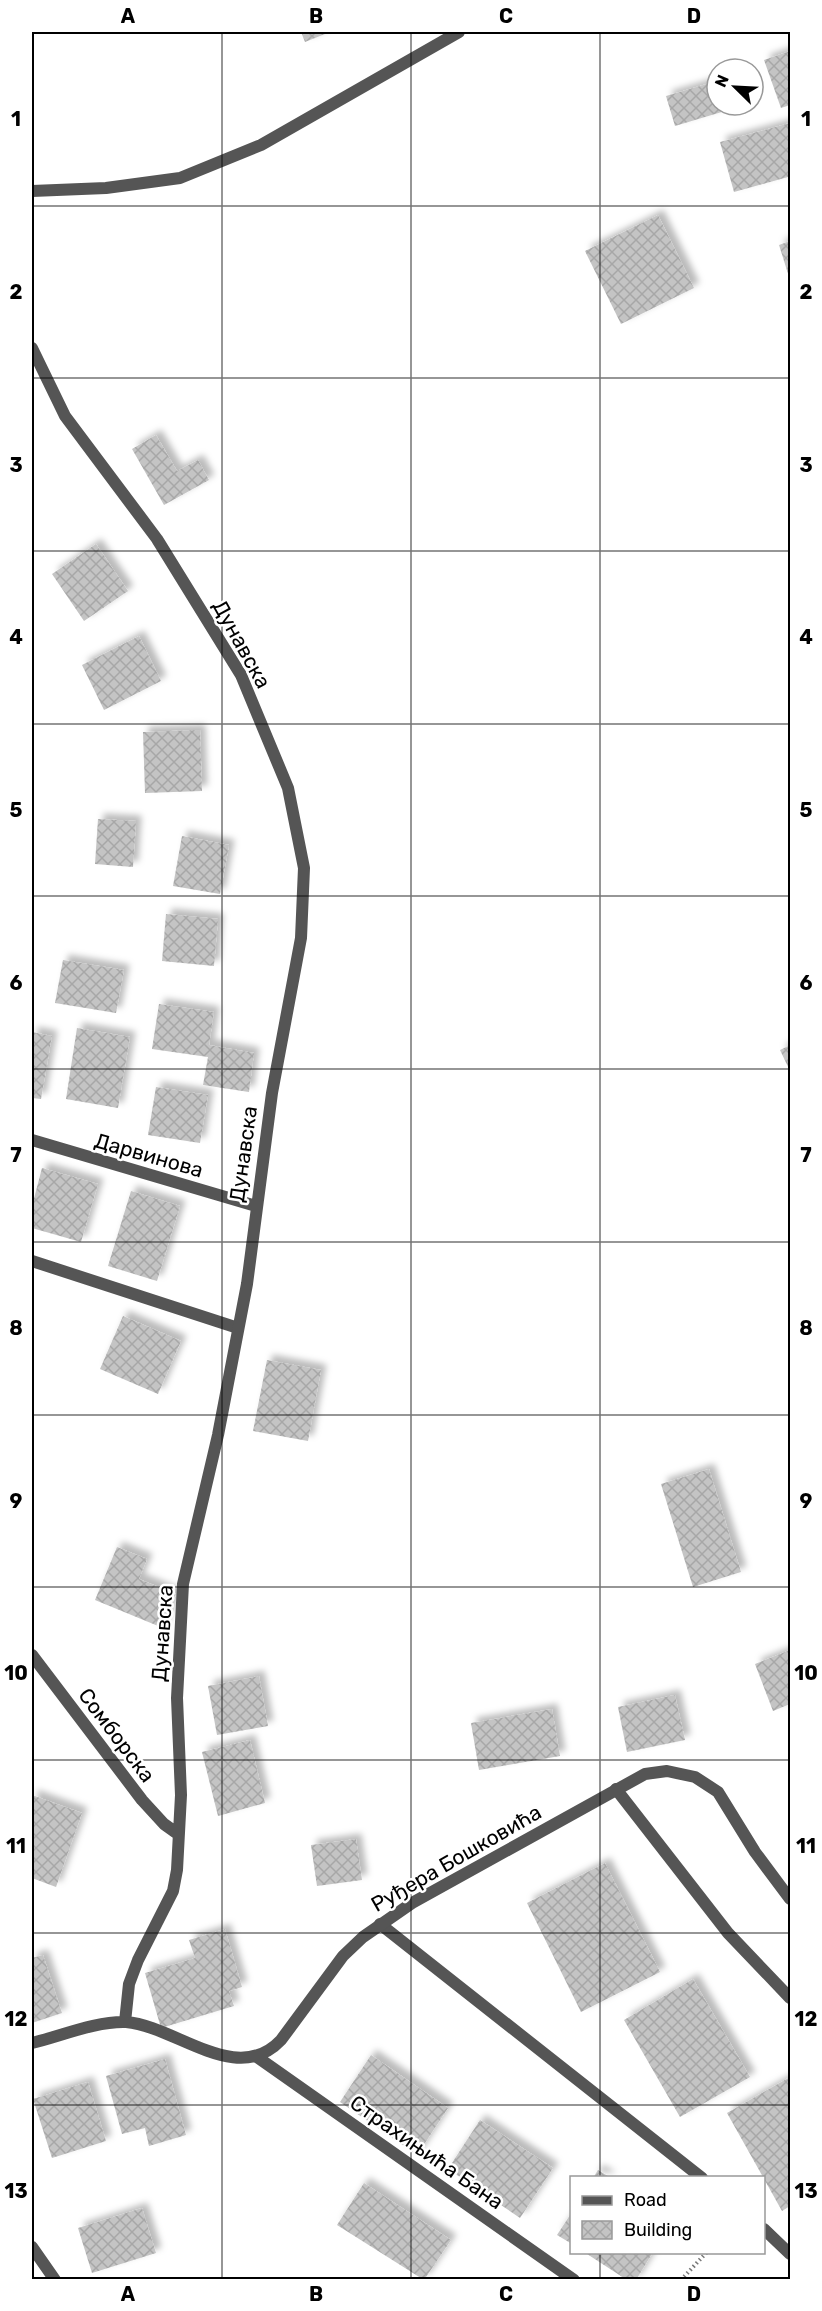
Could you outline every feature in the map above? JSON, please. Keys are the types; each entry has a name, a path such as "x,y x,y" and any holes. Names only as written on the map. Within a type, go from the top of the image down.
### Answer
{"street":[{"path":"32,191 106,188 180,178 261,145 459,32"},
{"name":"Дунавска","path":"32,348 65,416 157,539 241,675 288,788 304,868 301,938 272,1094 255,1206 247,1284 218,1435 183,1584 177,1698 181,1795 173,1891 138,1960 129,1984 125,2022"},
{"name":"Дарвинова","path":"32,1140 255,1206"},
{"path":"32,1261 238,1328"},
{"name":"Сомборска","path":"32,1655 142,1800 164,1824 178,1834"},
{"name":"Руђера Бошковића","path":"257,2057 271,2050 281,2040 343,1956 380,1924 412,1903 645,1774 667,1771 695,1777 718,1792 755,1852 790,1899"},
{"path":"616,1789 728,1933 790,1998"},
{"path":"380,1924 699,2176"},
{"path":"32,2043 125,2022 148,2027 225,2056 243,2059 257,2057"},
{"name":"Страхињића Бана","path":"257,2057 574,2280"},
{"path":"765,2230 790,2254"},
{"path":"32,2247 55,2280"}],"path":[{"path":"681,2280 706,2254"}],"building":[{"path":"301,32 330,32 305,42"},
{"path":"790,51 790,105 781,108 765,60"},
{"path":"705,85 705,117 675,126 666,96"},
{"path":"790,123 790,184 788,177 734,192 720,142"},
{"path":"658,215 694,288 621,324 585,251"},
{"path":"790,241 790,280 779,245"},
{"path":"156,435 177,471 198,460 209,480 164,505 132,449"},
{"path":"96,544 128,591 84,621 52,574"},
{"path":"139,636 161,681 104,710 82,665"},
{"path":"200,730 202,791 145,793 143,732"},
{"path":"98,819 136,821 133,867 95,864"},
{"path":"182,836 229,845 220,894 173,886"},
{"path":"166,914 218,919 214,966 162,961"},
{"path":"63,960 124,970 116,1013 55,1003"},
{"path":"159,1004 214,1012 209,1045 254,1053 249,1092 203,1085 208,1057 152,1049"},
{"path":"77,1028 130,1037 118,1108 66,1099"},
{"path":"32,1032 52,1036 41,1099 32,1098"},
{"path":"790,1045 790,1071 780,1050"},
{"path":"156,1087 208,1095 200,1143 148,1135"},
{"path":"42,1168 98,1184 81,1242 32,1228 32,1206"},
{"path":"131,1191 180,1206 157,1281 108,1266"},
{"path":"123,1316 181,1341 158,1394 100,1369"},
{"path":"267,1360 321,1370 308,1441 253,1431"},
{"path":"709,1469 741,1572 693,1587 661,1484"},
{"path":"117,1547 147,1559 139,1579 176,1594 163,1628 95,1600"},
{"path":"790,1650 790,1704 773,1711 755,1664"},
{"path":"259,1676 268,1726 217,1735 208,1686"},
{"path":"675,1695 685,1740 627,1752 618,1707"},
{"path":"552,1709 560,1756 479,1770 471,1723"},
{"path":"250,1740 265,1803 218,1816 202,1752"},
{"path":"32,1795 82,1813 56,1887 32,1878"},
{"path":"356,1839 362,1880 317,1886 311,1845"},
{"path":"605,1863 660,1972 581,2012 527,1903"},
{"path":"225,1929 242,1987 229,1991 234,2006 161,2028 145,1973 195,1958 189,1940"},
{"path":"43,1955 62,2013 32,2023 32,1958"},
{"path":"693,1979 750,2077 680,2117 624,2020"},
{"path":"371,2055 448,2108 417,2155 340,2102"},
{"path":"165,2059 186,2135 149,2146 145,2128 122,2134 106,2076"},
{"path":"790,2077 790,2206 782,2211 765,2181 765,2176 762,2176 727,2113"},
{"path":"88,2082 106,2141 52,2158 33,2099"},
{"path":"480,2120 553,2168 520,2218 448,2169"},
{"path":"598,2170 608,2176 594,2176"},
{"path":"364,2183 451,2240 424,2280 337,2225"},
{"path":"142,2208 156,2253 92,2273 78,2228"},
{"path":"570,2215 570,2243 557,2235"},
{"path":"587,2254 652,2254 636,2280 627,2280"}]}
